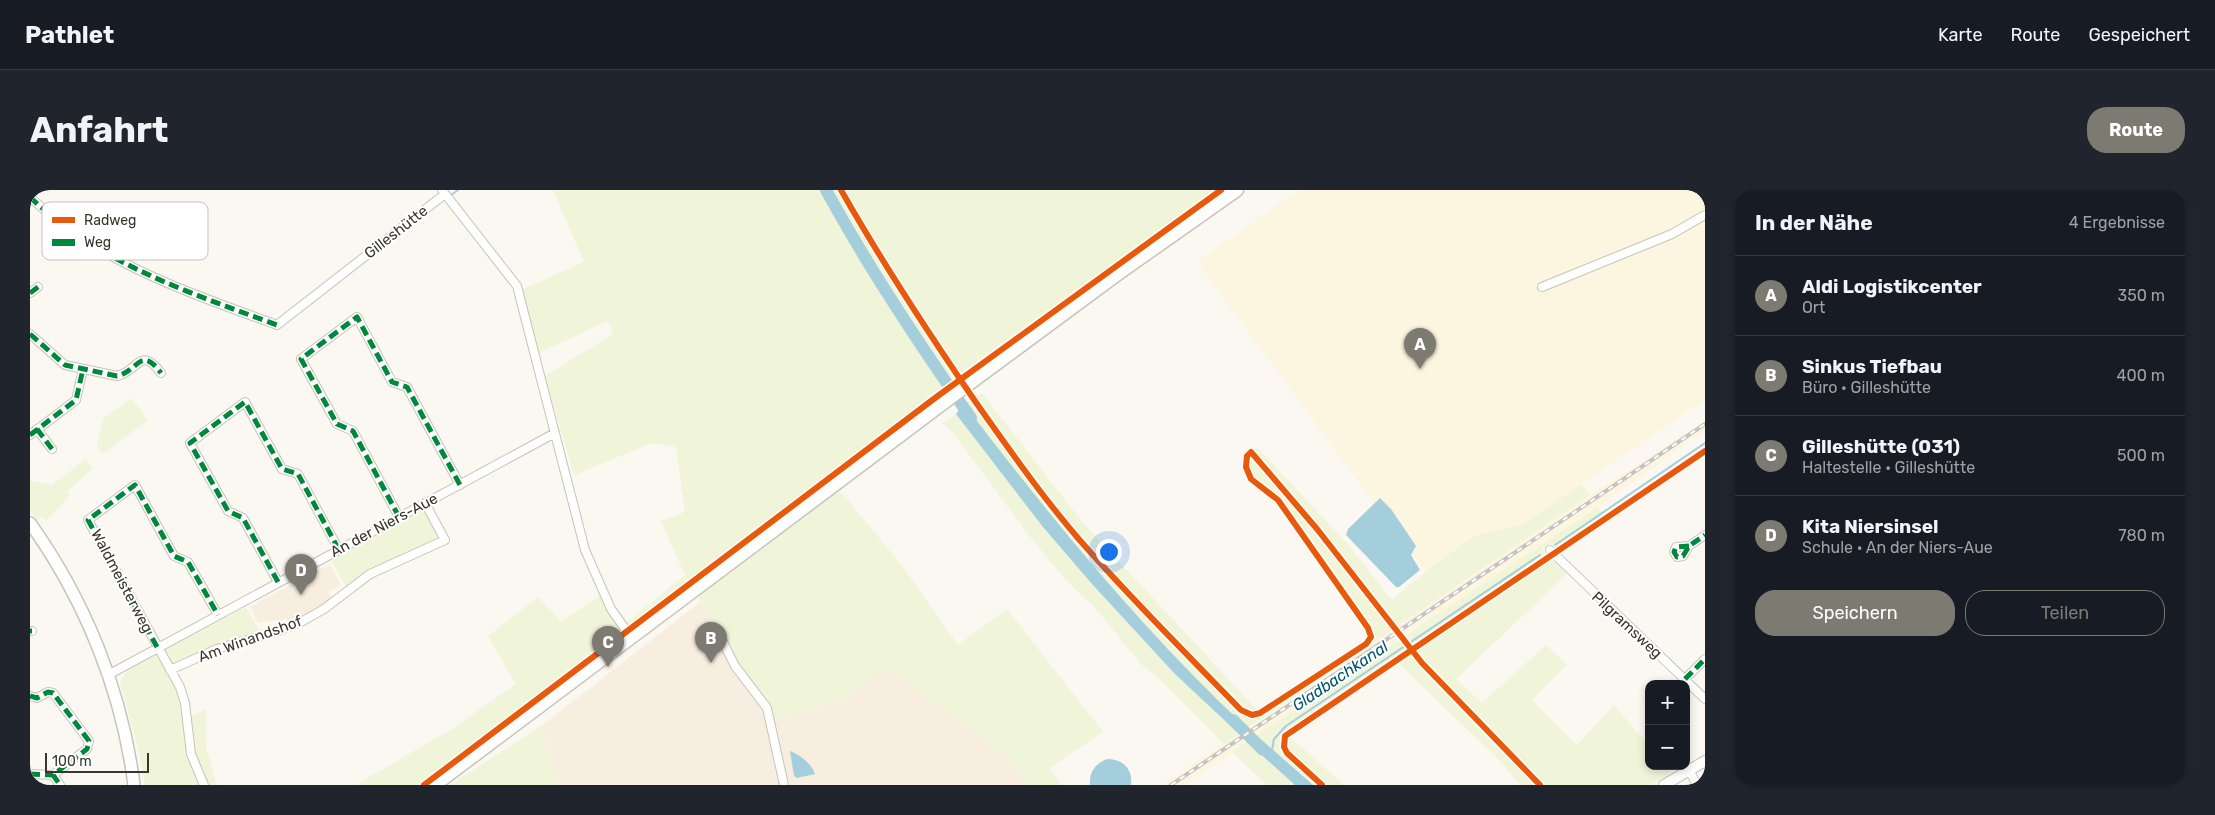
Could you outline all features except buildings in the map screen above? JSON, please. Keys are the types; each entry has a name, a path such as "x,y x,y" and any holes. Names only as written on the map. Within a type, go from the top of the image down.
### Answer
{"main road":[{"path":"435,785 953,396 1125,269 1237,190"},
{"path":"30,523 76,601 108,675 126,738 134,785"}],"street":[{"name":"Gilleshütte","path":"119,260 130,267 277,325 444,192 517,286 586,554 611,609 631,637"},
{"name":"Gilleshütte","path":"30,197 42,208"},
{"path":"1542,287 1672,234 1705,215"},
{"path":"30,293 38,287"},
{"path":"399,517 352,431 337,424 301,359 357,318 392,382 407,387 460,485"},
{"path":"30,334 63,364 116,376 146,360 153,363 161,373"},
{"path":"30,348 38,342"},
{"path":"30,435 76,400 83,369"},
{"path":"278,582 243,518 228,512 190,443 245,402 282,469 298,474 339,550"},
{"path":"38,429 52,449"},
{"name":"An der Niers-Aue","path":"108,675 555,433"},
{"name":"Waldmeisterweg","path":"158,647 88,520 135,485 174,556 188,562 218,615"},
{"name":"Am Winandshof","path":"170,670 217,649 278,632 301,622 320,611 370,574 445,540 425,503"},
{"path":"1690,546 1705,535"},
{"name":"Pilgramsweg","path":"1550,550 1705,699"},
{"path":"721,638 735,666 766,707 784,785"},
{"path":"158,647 183,695 191,754 204,785"},
{"path":"1685,679 1705,659"},
{"path":"30,696 37,698 48,692 53,693 88,739 90,745 53,775 30,774"},
{"path":"1664,785 1705,761"},
{"path":"1690,770 1698,785"},
{"path":"53,775 60,785"}],"shaded area":[{"path":"1304,190 1705,190 1705,399 1523,524 1474,536 1425,572 1197,262 1293,194"},
{"path":"1705,421 1705,431 1598,507 1185,785 1161,785 1590,495"},
{"path":"330,564 341,585 329,592 332,598 307,615 289,623 285,618 278,622 277,620 258,623 250,607"},
{"path":"700,602 746,676 844,698 885,668 925,695 1005,755 1026,780 1027,785 557,785 542,733 544,724"}],"green space":[{"path":"553,190 821,190 854,249 943,386 927,397 932,405 638,628 625,624 685,575 661,521 685,512 676,447 652,443 574,475 545,376 613,334 608,321 538,353 521,290 584,262"},
{"path":"829,190 1217,190 949,381 903,311"},
{"path":"982,393 1083,523 1260,713 1365,644 1371,637 1368,628 1278,500 1251,479 1246,467 1247,456 1257,447 1346,542 1392,600 1425,572 1474,536 1523,524 1582,484 1590,495 1247,728 1208,691 1134,612 1030,489 964,404"},
{"path":"131,398 148,420 103,454 97,447 103,419"},
{"path":"956,414 1092,584 1174,673 1239,734 1224,744 1161,681 1140,663 1097,610 1065,579 1031,538 950,429 941,424"},
{"path":"86,459 93,469 67,491 70,495 46,521 41,517 37,521 30,511 30,480 52,485"},
{"path":"838,491 848,500 903,567 958,645 1007,609 1103,732 1050,768 1062,785 1027,785 1026,780 1005,755 925,695 885,668 844,698 779,718 768,713 700,602 698,595"},
{"path":"1598,507 1604,517 1558,549 1551,543 1542,549 1548,559 1550,558 1568,573 1456,679 1482,703 1546,645 1567,665 1532,700 1577,745 1614,705 1645,741 1645,770 1668,770 1670,774 1651,785 1520,785 1498,759 1396,661 1288,735 1344,785 1313,785 1256,736"},
{"path":"424,511 438,535 435,543 366,574 346,587 331,560"},
{"path":"602,595 614,621 624,632 619,640 574,670 421,785 356,785 455,727 516,684 488,636 538,597 561,621"},
{"path":"246,607 260,632 212,649 175,665 170,662 165,649"},
{"path":"156,653 176,690 183,716 188,759 201,785 145,785 138,747 120,683 130,669"},
{"path":"206,709 206,747 217,785 205,785 198,772 187,718"},
{"path":"544,724 542,733 557,785 450,785"},
{"path":"1247,742 1295,785 1267,785 1232,752"}],"water":[{"path":"964,404 1030,489 1099,572 1208,691 1247,728 1239,734 1174,673 1092,584 1043,527 956,414"},
{"path":"1380,498 1391,509 1416,546 1411,555 1420,570 1399,587 1396,587 1346,535 1348,529"},
{"path":"1256,735 1313,785 1295,785 1247,742"},
{"path":"790,751 805,760 815,774 797,778 794,776"},
{"path":"1107,759 1113,759 1126,766 1129,770 1131,785 1090,785 1094,769 1099,763"}],"waterway":[{"path":"451,195 458,190"},
{"path":"826,190 859,249 895,306 971,418"},
{"name":"Gladbachkanal","path":"1555,545 1705,443"},
{"name":"Gladbachkanal","path":"1272,750 1274,739 1286,726 1540,555"},
{"path":"1233,720 1263,750"}],"railway":[{"path":"1171,785 1705,424"}],"marked path":[{"path":"30,197 42,207"},
{"path":"119,260 178,288 277,325"},
{"path":"30,293 38,287"},
{"path":"399,517 353,431 337,424 301,359 357,317 392,382 407,387 460,485"},
{"path":"30,334 65,365 117,376 144,360 154,365 161,373"},
{"path":"30,435 76,400 83,369"},
{"path":"278,582 243,518 228,511 190,443 245,402 282,469 298,474 339,550"},
{"path":"37,429 52,449"},
{"path":"157,647 88,520 135,485 174,556 188,562 218,615"},
{"path":"1689,546 1676,547 1674,552 1677,557 1683,556 1689,546 1705,535"},
{"path":"1685,679 1705,659"},
{"path":"30,696 37,698 48,692 53,693 89,741 87,749 53,775 60,785"},
{"path":"30,774 53,775"}],"cycle path":[{"path":"841,190 873,245 924,325 977,404 1038,488 1077,537 1117,581 1241,710 1252,715 1260,713 1366,644 1371,637 1368,628 1278,500 1251,479 1246,467 1247,456 1251,452 1317,529 1422,663 1540,785"},
{"path":"424,785 935,398 1221,190"},
{"path":"1322,785 1287,753 1284,747 1285,736 1705,451"}],"place":[{"name":"Aldi Logistikcenter","path":"1420,369"},
{"name":"Kita Niersinsel","path":"301,595"},
{"name":"Sinkus Tiefbau","path":"711,663"},
{"name":"Gilleshütte (031)","path":"608,667"}]}
